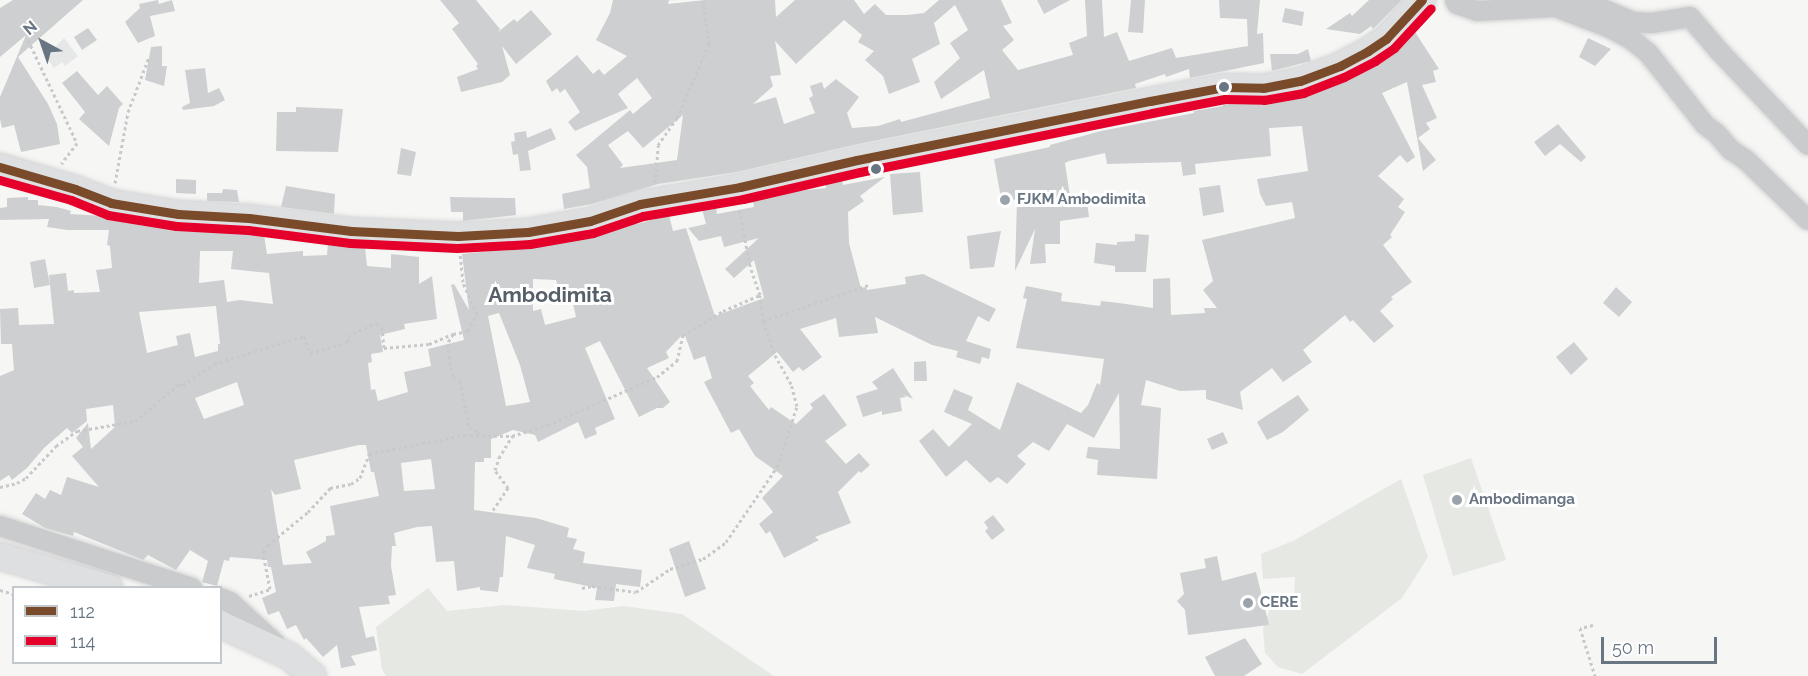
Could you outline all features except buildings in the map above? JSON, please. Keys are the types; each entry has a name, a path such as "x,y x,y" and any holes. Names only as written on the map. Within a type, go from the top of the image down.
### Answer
{"main road":[{"path":"0,167 75,189 111,203 178,214 249,218 351,231 458,236 528,232 590,221 640,204 740,187 857,160 1150,101 1224,87 1263,88 1300,81 1340,66 1368,51 1386,39 1422,0"},
{"path":"0,556 103,586"},
{"path":"224,608 313,676"}],"street":[{"path":"1455,0 1457,4 1477,11 1555,7 1572,2 1598,7 1634,22 1652,23 1690,17 1808,145"},
{"path":"1555,7 1608,27 1632,40 1649,54 1704,125 1716,133 1731,150 1746,160 1808,220"},
{"path":"0,526 186,586"}],"path":[{"path":"675,198 667,193 654,192 658,145 677,118 708,49 703,0"},
{"path":"28,40 77,143 59,166 64,177 75,189"},
{"path":"111,203 128,112 149,57"},
{"path":"582,588 592,586 636,592 670,569 694,563 713,553 726,542 746,516 777,467 797,406 791,384 774,353 763,321 760,295 750,266 738,214 740,187"},
{"path":"0,487 26,478 56,446 77,431 135,421 179,384 183,385 214,364 304,336 310,353 348,342 348,336 376,323 382,327 384,348 429,344 453,334 468,331 477,314 463,282 458,236"},
{"path":"763,321 868,285"},
{"path":"224,608 270,589 263,552 308,512 330,488 351,484 360,478 369,454 464,435 512,436 549,424 657,377 677,361 683,334 723,310 760,295"},
{"path":"453,334 447,344 453,377 460,381 469,427 479,436"},
{"path":"493,510 505,496 508,488 495,470 512,436"},
{"path":"1593,625 1580,628 1595,676"}],"shaded area":[{"path":"64,38 78,56 65,66 62,62 54,68 46,57"},
{"name":"Ambodimanga","path":"1471,458 1506,560 1453,576 1423,475"},
{"path":"1401,479 1428,557 1402,598 1302,674 1278,667 1265,653 1263,628 1271,606 1294,599 1295,577 1263,579 1261,554 1295,540"},
{"path":"428,588 447,611 505,605 584,611 623,606 682,614 774,676 386,676 382,669 376,627"}],"transit line":[{"name":"112","path":"0,167 75,189 111,203 178,214 249,218 351,231 458,236 528,232 590,221 640,204 740,187 857,160 1150,101 1224,87 1263,88 1300,81 1340,66 1368,51 1386,39 1422,0"},
{"name":"114","path":"0,180 71,200 108,215 176,226 248,230 350,243 457,248 530,244 593,233 643,216 743,199 860,172 1152,113 1225,99 1264,100 1303,93 1344,77 1375,61 1394,48 1431,8"}],"place":[{"name":"FJKM Ambodimita","path":"1005,200"},
{"name":"Ambodimanga","path":"1457,500"},
{"name":"CERE","path":"1248,603"}],"district":[{"name":"Ambodimita","path":"550,295"}]}
